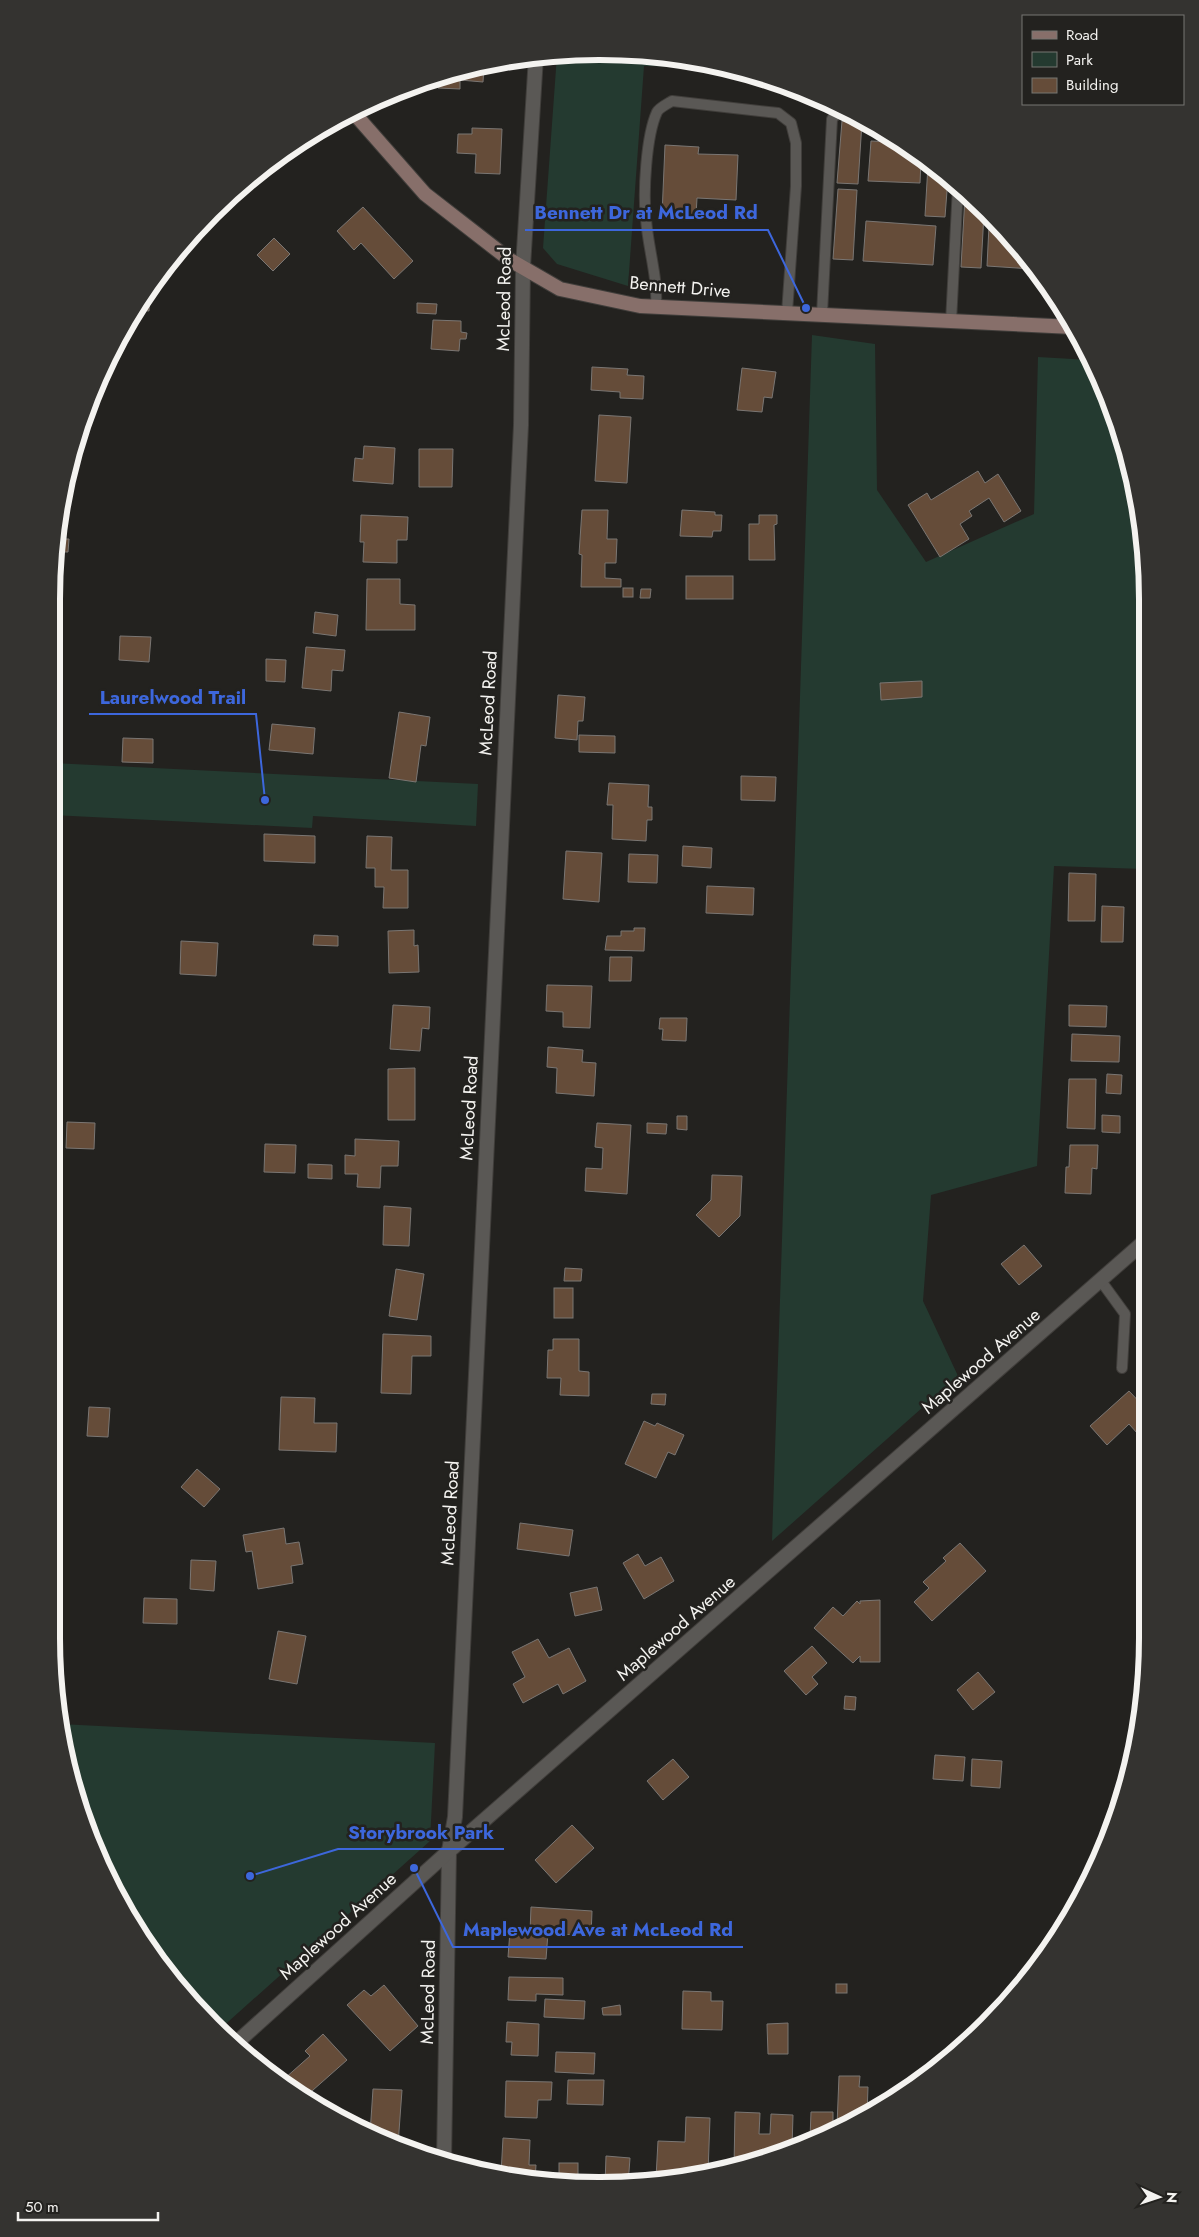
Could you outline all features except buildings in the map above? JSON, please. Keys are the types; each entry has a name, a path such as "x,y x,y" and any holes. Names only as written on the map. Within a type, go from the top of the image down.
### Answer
{"main road":[{"name":"Bennett Drive","path":"358,118 425,194 510,260 560,288 640,306 1065,328"}],"street":[{"name":"McLeod Road","path":"444,2154 449,1851 455,1807 516,549 521,425 523,267 535,64"},
{"name":"Maplewood Avenue","path":"241,2040 449,1851 1139,1246"}],"lane":[{"path":"656,306 657,294 646,219 645,188 649,141 658,111 672,101 778,113 791,123 796,143 796,186 787,313"},
{"path":"822,314 832,119 836,115"},
{"path":"951,322 957,196"},
{"path":"1101,1281 1125,1314 1122,1368"}],"green space":[{"path":"635,61 683,67 644,66 628,286 557,264 543,248 557,62"},
{"path":"812,335 875,344 877,490 926,562 1034,514 1038,357 1082,360 1098,393 1121,460 1129,494 1138,564 1139,869 1054,866 1037,1166 931,1195 923,1301 958,1376 772,1541"},
{"path":"60,763 478,784 476,826 313,816 312,828 60,815"},
{"path":"67,1724 435,1743 430,1841 225,2025 171,1966 132,1907 101,1844 89,1811 78,1777"}],"place":[{"name":"Bennett Dr at McLeod Rd","path":"806,308"},
{"name":"Laurelwood Trail","path":"265,800"},
{"name":"Maplewood Ave at McLeod Rd","path":"414,1868"},
{"name":"Storybrook Park","path":"250,1876"}]}
